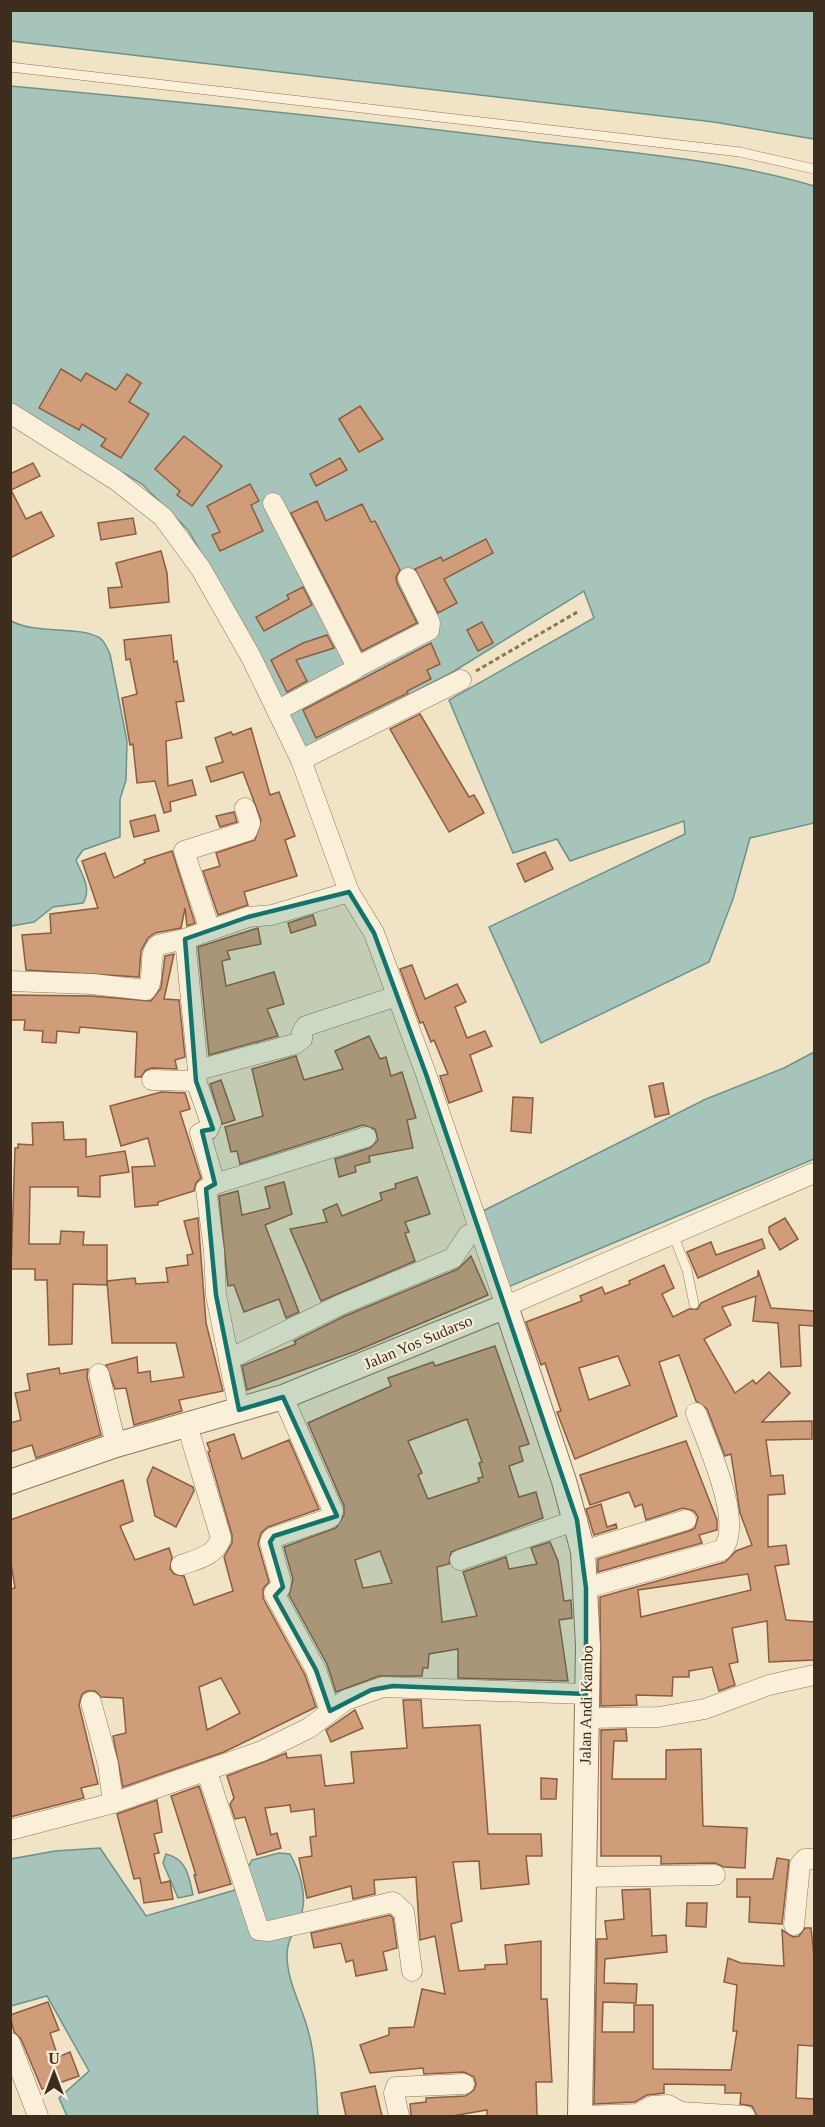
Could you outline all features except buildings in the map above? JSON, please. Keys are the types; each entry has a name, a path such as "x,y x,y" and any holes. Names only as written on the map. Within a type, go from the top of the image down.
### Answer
{"street":[{"path":"10,413 116,480 163,517 201,569 278,710 301,760 349,892 374,933 506,1306"},
{"path":"273,503 355,662 355,668"},
{"path":"278,710 429,630 430,623 408,578"},
{"path":"301,760 461,680"},
{"path":"210,930 184,851 247,831 250,823 245,808"},
{"path":"10,981 92,984 146,990 150,985 154,948 248,917 272,915 349,892"},
{"path":"185,939 197,1075 210,1123 208,1130 200,1133 215,1184"},
{"path":"152,1080 197,1075 295,1044 302,1039 303,1028 306,1026 397,996"},
{"path":"239,1410 216,1294 214,1251 206,1189 215,1184 366,1137"},
{"name":"Jalan Yos Sudarso","path":"10,1482 116,1445 283,1397 506,1306 672,1232 814,1173"},
{"path":"229,1359 340,1305 453,1258 468,1235 479,1230"},
{"name":"Jalan Andi Kambo","path":"506,1306 577,1520 584,1551 586,1694 581,2116"},
{"path":"99,1374 116,1445"},
{"path":"283,1397 333,1511 331,1517 325,1520 272,1538 270,1542 281,1582 280,1588 274,1593 316,1670 330,1711"},
{"path":"586,1588 722,1550 727,1546 730,1530 727,1504 696,1413"},
{"path":"181,1565 211,1554 218,1547 221,1538 187,1425"},
{"path":"460,1560 577,1520"},
{"path":"584,1551 686,1520"},
{"path":"585,1718 659,1718 705,1709 769,1685 814,1675"},
{"path":"10,1830 113,1803 207,1772 283,1742 309,1728 346,1700 371,1690 393,1686 586,1694"},
{"path":"90,1702 108,1764 113,1803"},
{"path":"207,1772 259,1930 269,1931 393,1902 404,1912 412,1971"},
{"path":"794,1925 800,1865 805,1859 814,1859"},
{"path":"584,1877 715,1875"},
{"path":"10,2043 38,2116"},
{"path":"399,2116 394,2092 396,2087 464,2084"},
{"path":"581,2116 638,2114 652,2106 669,2105 681,2112 745,2116"}],"lane":[{"path":"10,67 740,152 814,169"},
{"path":"672,1232 687,1270 694,1304"}],"path":[{"path":"461,680 579,611"}],"highlighted area":[{"path":"349,892 374,933 426,1074 577,1520 586,1588 586,1694 393,1686 371,1690 330,1711 316,1670 275,1596 283,1587 270,1542 274,1536 337,1516 283,1397 239,1410 216,1295 206,1189 215,1184 202,1131 213,1129 196,1081 185,939 248,917"}],"water":[{"path":"11,10 814,11 814,139 714,122 11,41"},
{"path":"10,86 335,118 637,153 744,169 814,186 814,823 750,838 733,899 709,962 541,1043 489,927 685,834 684,821 570,861 557,839 513,853 449,700 594,618 584,591 451,673 305,749 233,608 188,530 142,484 11,405"},
{"path":"11,621 33,628 91,634 102,640 110,654 127,741 126,780 120,799 120,837 83,850 76,860 87,892 83,903 53,907 34,922 11,926"},
{"path":"814,1052 814,1159 508,1287 483,1211 706,1099 784,1068"},
{"path":"100,1848 146,1916 235,1890 252,1860 279,1853 290,1854 299,1874 304,1897 302,1912 289,1943 288,1965 311,2044 318,2116 67,2116 59,2098 89,2071 47,1996 11,2006 11,1859 55,1851"},
{"path":"166,1854 173,1856 183,1864 193,1895 178,1898 163,1863"}]}
